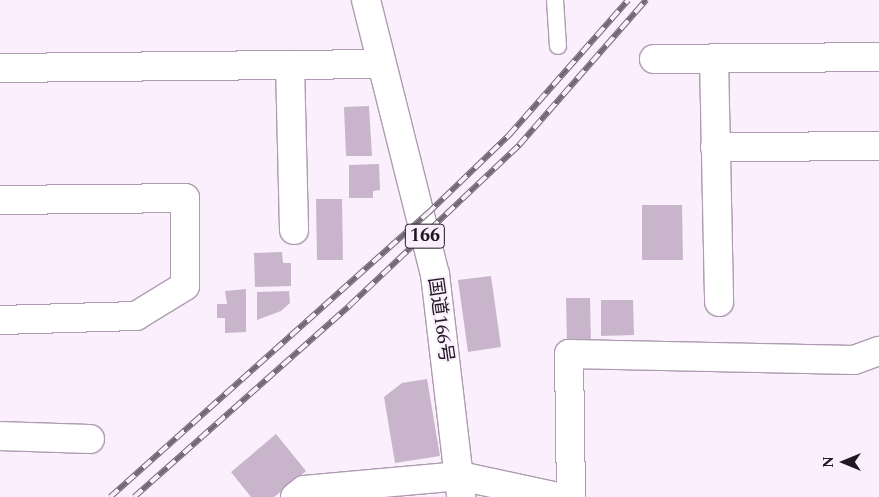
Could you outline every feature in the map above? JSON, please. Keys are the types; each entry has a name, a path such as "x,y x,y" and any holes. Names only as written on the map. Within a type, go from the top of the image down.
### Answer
{"main road":[{"name":"国道166号","path":"366,0 380,64 435,274 460,486"},
{"path":"654,59 879,57"},
{"path":"714,58 718,302"},
{"path":"0,68 380,64"},
{"path":"290,65 294,230"},
{"path":"715,147 879,146"},
{"path":"0,200 185,198 185,286 136,316 0,320"},
{"path":"571,497 568,354 854,360 879,351"},
{"path":"0,436 90,439"},
{"path":"301,495 460,486 558,497"}],"lane":[{"path":"554,0 558,46"}],"building":[{"path":"369,106 372,156 346,156 344,107"},
{"path":"379,164 380,190 373,191 373,198 349,198 349,165"},
{"path":"316,199 342,199 343,260 317,260"},
{"path":"642,205 682,205 683,260 642,260"},
{"path":"282,252 283,263 291,263 291,286 255,287 254,253"},
{"path":"491,276 501,347 468,352 458,280"},
{"path":"246,289 246,332 225,333 225,318 217,318 217,304 227,304 225,291"},
{"path":"289,291 290,303 281,311 257,320 257,292"},
{"path":"566,298 590,298 591,344 567,344"},
{"path":"601,300 633,300 634,335 601,336"},
{"path":"427,379 440,456 395,463 384,397 402,383"},
{"path":"276,434 306,471 274,497 251,497 231,472"}],"railway":[{"path":"110,497 427,214 509,135 628,0"},
{"path":"134,497 350,305 519,145 646,0"}]}
